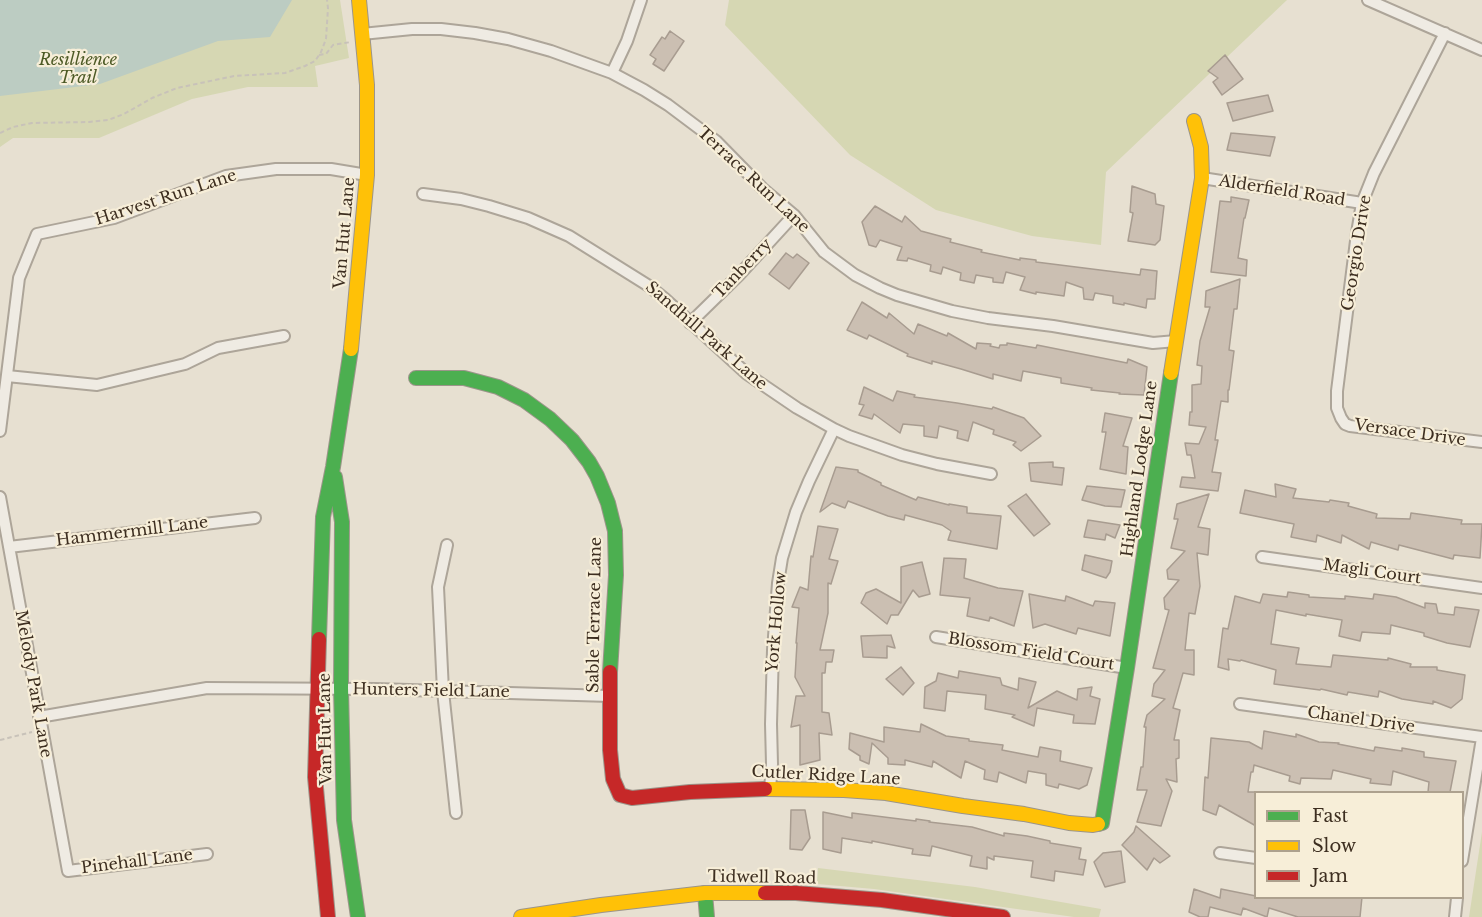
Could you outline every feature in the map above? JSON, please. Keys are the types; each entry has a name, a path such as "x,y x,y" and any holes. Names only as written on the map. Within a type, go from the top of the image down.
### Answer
{"street":[{"name":"Van Hut Lane","path":"328,917 315,777 323,517 353,336 368,175 367,86 359,0"},
{"path":"612,74 627,41 641,0"},
{"path":"1368,0 1482,50"},
{"name":"Terrace Run Lane","path":"362,37 422,29 475,33 551,51 612,74 668,105 716,141 762,188 794,215 824,252 848,270 880,288 912,300 988,318 1053,326 1153,343 1176,341"},
{"name":"Georgio Drive","path":"1341,418 1337,408 1337,391 1362,203 1374,173 1445,33"},
{"name":"Highland Lodge Lane","path":"1102,823 1203,178 1201,147 1194,121"},
{"name":"Harvest Run Lane","path":"7,376 19,278 37,234 114,218 226,176 276,169 331,169 368,175"},
{"name":"Alderfield Road","path":"1203,178 1362,203"},
{"name":"Sandhill Park Lane","path":"423,194 461,199 489,206 528,218 569,236 649,286 747,374 797,408 834,429 902,455 991,474"},
{"name":"Tanberry","path":"690,323 739,275 794,215"},
{"path":"0,431 7,376 97,385 185,364 218,348 284,336"},
{"name":"Sable Terrace Lane","path":"416,378 465,378 510,393 538,409 550,419 572,440 597,476 608,503 615,531 616,575 610,696 613,779 620,795"},
{"name":"Versace Drive","path":"1341,418 1345,424 1359,428 1482,442"},
{"name":"York Hollow","path":"770,789 773,641 779,576 796,512 834,429"},
{"name":"Van Hut Lane","path":"333,467 342,522 341,688 344,820 358,917"},
{"name":"Melody Park Lane","path":"0,497 68,871"},
{"name":"Hammermill Lane","path":"9,547 255,518"},
{"path":"447,545 438,587 443,691 456,813"},
{"name":"Magli Court","path":"1262,557 1482,588"},
{"name":"Blossom Field Court","path":"936,637 1127,668"},
{"name":"Hunters Field Lane","path":"39,717 207,688 341,688 610,696"},
{"name":"Chanel Drive","path":"1240,704 1482,738"},
{"path":"1464,849 1482,738"},
{"name":"Cutler Ridge Lane","path":"620,795 632,798 714,790 770,789 886,793 1069,823 1093,825 1102,823"},
{"path":"1220,853 1254,858"},
{"name":"Pinehall Lane","path":"68,871 207,854"},
{"name":"Tidwell Road","path":"521,917 705,893 796,892 882,900 1003,917"},
{"path":"705,893 707,917"},
{"path":"1455,917 1457,899"}],"path":[{"path":"0,133 13,127 32,123 108,120 177,88 234,76 285,73 315,62 326,39 327,0"},
{"path":"319,55 326,54 333,45 362,37"},
{"path":"0,740 42,730"}],"green space":[{"name":"Resillience Trail","path":"0,0 340,0 349,58 315,66 318,87 248,87 192,99 99,138 13,138 0,147"},
{"path":"729,0 1287,0 1106,172 1101,245 1032,236 936,210 850,155 725,25"},
{"path":"1482,832 1482,917 1469,917"},
{"path":"818,868 975,887 1101,909 1099,917 1074,917 874,889 817,884"}],"shaded area":[{"path":"0,0 292,0 270,37 218,41 100,84 0,96"}],"building":[{"path":"670,31 684,41 664,71 653,64 656,59 650,55 662,37 665,39"},
{"path":"1225,55 1243,79 1222,95 1213,82 1218,78 1208,71"},
{"path":"1268,95 1273,111 1233,121 1227,103"},
{"path":"1231,133 1275,137 1270,156 1227,150"},
{"path":"1132,186 1155,194 1156,204 1164,206 1160,240 1155,245 1128,241 1133,213 1130,212"},
{"path":"1231,197 1249,200 1238,258 1247,260 1246,276 1211,272 1220,201 1231,202"},
{"path":"875,206 902,222 905,216 921,231 951,239 950,242 982,250 981,252 1020,260 1020,258 1140,275 1141,269 1157,271 1155,299 1147,299 1146,308 1113,303 1113,296 1095,293 1093,300 1084,299 1083,288 1066,282 1064,296 1036,292 1036,294 1020,290 1025,277 1006,272 1003,283 993,282 993,278 976,275 974,283 960,280 961,273 943,267 941,274 930,271 931,265 908,258 907,261 897,260 902,247 880,240 876,247 869,245 862,222"},
{"path":"786,253 793,258 797,254 809,263 789,289 769,274"},
{"path":"1240,279 1229,350 1234,351 1228,402 1221,401 1215,440 1218,440 1212,472 1221,473 1218,491 1180,487 1182,477 1195,478 1191,455 1187,455 1185,443 1199,444 1206,427 1189,425 1190,412 1192,412 1192,385 1201,384 1202,366 1197,365 1200,341 1210,307 1205,307 1206,291"},
{"path":"862,302 887,318 889,313 914,334 918,324 947,336 948,333 976,349 977,343 991,344 990,346 999,348 1000,345 1007,345 1007,343 1036,348 1037,345 1127,363 1128,359 1147,367 1144,395 1091,390 1092,388 1061,383 1061,378 1023,371 1021,381 993,374 993,379 907,356 908,354 869,335 867,339 847,330"},
{"path":"864,387 893,401 897,391 915,395 914,397 992,409 993,407 1024,418 1041,436 1021,451 1013,445 1016,442 993,434 994,430 973,422 968,441 957,438 958,431 939,426 937,438 924,436 924,426 903,424 900,433 874,414 872,419 859,415 864,405 859,404"},
{"path":"1105,413 1132,418 1123,446 1128,447 1126,474 1100,469 1106,432 1102,432"},
{"path":"1053,462 1053,467 1064,468 1062,485 1031,481 1029,463"},
{"path":"836,467 858,470 881,485 916,500 918,497 967,507 967,513 1001,516 997,549 948,540 951,531 942,525 905,515 904,520 888,516 848,501 845,508 832,503 820,512"},
{"path":"1275,484 1296,489 1293,498 1349,503 1348,506 1377,514 1376,518 1410,519 1411,513 1462,520 1461,524 1482,524 1480,558 1454,555 1453,559 1399,545 1398,550 1371,542 1369,549 1342,535 1341,543 1317,535 1316,542 1291,537 1294,524 1240,513 1245,490 1276,497"},
{"path":"1087,486 1125,490 1121,507 1105,506 1082,500"},
{"path":"1026,494 1050,524 1034,536 1008,506"},
{"path":"1209,494 1198,527 1210,529 1208,555 1197,553 1200,586 1195,614 1189,613 1185,650 1194,650 1194,675 1183,673 1173,708 1180,710 1174,740 1179,740 1179,758 1176,759 1177,782 1166,779 1172,791 1161,826 1137,822 1147,790 1137,790 1141,767 1143,767 1146,727 1144,727 1147,715 1165,699 1152,696 1154,684 1165,670 1153,668 1169,610 1165,609 1164,598 1179,580 1168,579 1167,570 1185,551 1171,548 1178,519 1174,519 1177,504"},
{"path":"1088,520 1120,525 1115,538 1106,534 1105,540 1084,537"},
{"path":"818,526 838,529 829,559 838,561 831,584 828,583 828,613 820,650 834,650 832,662 826,662 825,673 822,673 822,712 829,713 832,735 819,733 820,760 800,765 800,725 791,727 796,696 805,696 795,677 799,608 792,607 800,587 808,590 811,556 813,557"},
{"path":"1085,555 1112,561 1106,578 1082,570"},
{"path":"944,558 966,559 964,578 998,588 1023,591 1014,626 990,617 989,621 967,616 970,598 940,595"},
{"path":"922,562 930,594 919,597 913,590 898,615 891,615 887,624 861,603 866,593 876,589 901,603 901,567"},
{"path":"1288,592 1309,595 1309,597 1345,599 1345,596 1373,599 1374,594 1396,597 1425,608 1425,603 1436,604 1438,613 1454,615 1455,607 1479,610 1470,647 1447,643 1424,636 1424,633 1391,625 1390,634 1362,632 1360,641 1339,636 1342,620 1276,610 1271,644 1299,648 1296,664 1331,667 1333,655 1388,660 1388,658 1411,664 1410,667 1437,667 1437,670 1465,675 1462,699 1451,708 1433,701 1433,704 1402,699 1379,691 1378,697 1348,692 1347,695 1321,689 1274,684 1276,670 1241,660 1228,659 1229,670 1218,667 1223,628 1228,629 1235,596 1260,603 1263,594 1287,597"},
{"path":"1029,594 1065,601 1066,596 1093,606 1095,601 1115,603 1110,636 1078,628 1076,634 1045,624 1033,628"},
{"path":"891,635 895,648 887,646 887,658 863,657 861,636"},
{"path":"901,667 914,683 903,695 886,679"},
{"path":"959,671 1000,678 1002,685 1018,690 1019,678 1036,682 1028,708 1057,691 1077,700 1078,689 1092,687 1090,696 1100,699 1095,724 1073,723 1074,715 1037,708 1034,726 1012,717 1015,715 985,709 986,695 947,691 945,711 924,708 925,687 936,681 938,673 958,678"},
{"path":"921,724 946,736 1003,745 1002,750 1038,757 1040,747 1061,751 1060,761 1092,768 1087,785 1079,789 1059,784 1058,788 1046,785 1046,774 1028,771 1026,783 999,772 997,782 984,779 985,770 965,761 961,778 933,761 932,767 905,760 905,765 888,764 888,758 872,743 869,764 860,760 860,756 849,749 850,733 884,742 884,727 920,732"},
{"path":"1264,731 1296,737 1296,734 1319,742 1339,743 1374,751 1375,747 1402,751 1402,748 1424,752 1424,757 1456,761 1450,791 1428,791 1429,782 1393,771 1391,785 1370,783 1371,779 1333,770 1331,779 1301,778 1300,784 1289,781 1290,776 1254,765 1248,792 1254,792 1254,825 1219,805 1216,815 1203,810 1211,738 1249,742 1262,749"},
{"path":"791,810 805,810 810,838 802,850 790,849"},
{"path":"823,812 852,818 852,813 916,821 916,819 972,827 1004,836 1004,833 1027,836 1050,841 1050,843 1081,848 1079,859 1086,860 1083,875 1055,871 1054,881 1031,877 1033,861 994,856 994,860 987,857 987,869 970,866 972,856 932,846 930,856 912,854 913,849 842,838 841,853 823,849"},
{"path":"1136,826 1170,856 1160,863 1154,858 1147,870 1122,845 1134,832"},
{"path":"1121,851 1125,882 1105,887 1094,862 1103,853"},
{"path":"1194,889 1220,898 1221,889 1254,896 1254,899 1362,899 1360,917 1298,917 1269,908 1267,917 1243,908 1241,915 1210,907 1208,917 1200,917 1189,912"}],"traffic: fast":[{"path":"319,639 323,517 351,349"},
{"path":"1098,824 1102,823 1171,373"},
{"path":"416,378 464,378 498,387 524,400 550,419 572,440 589,462 608,503 615,531 616,575 610,672"},
{"path":"335,477 342,522 341,688 344,820 358,917"},
{"path":"705,893 707,917"}],"traffic: slow":[{"path":"351,349 367,175 367,85 359,0"},
{"path":"1171,373 1202,178 1201,147 1194,121"},
{"path":"765,789 886,793 1069,823 1098,824"},
{"path":"521,917 705,893 765,893"}],"traffic: jam":[{"path":"319,639 315,777 328,917"},
{"path":"610,672 610,750 613,779 620,795 632,798 690,792 765,789"},
{"path":"765,893 796,893 882,900 1003,917"}]}
